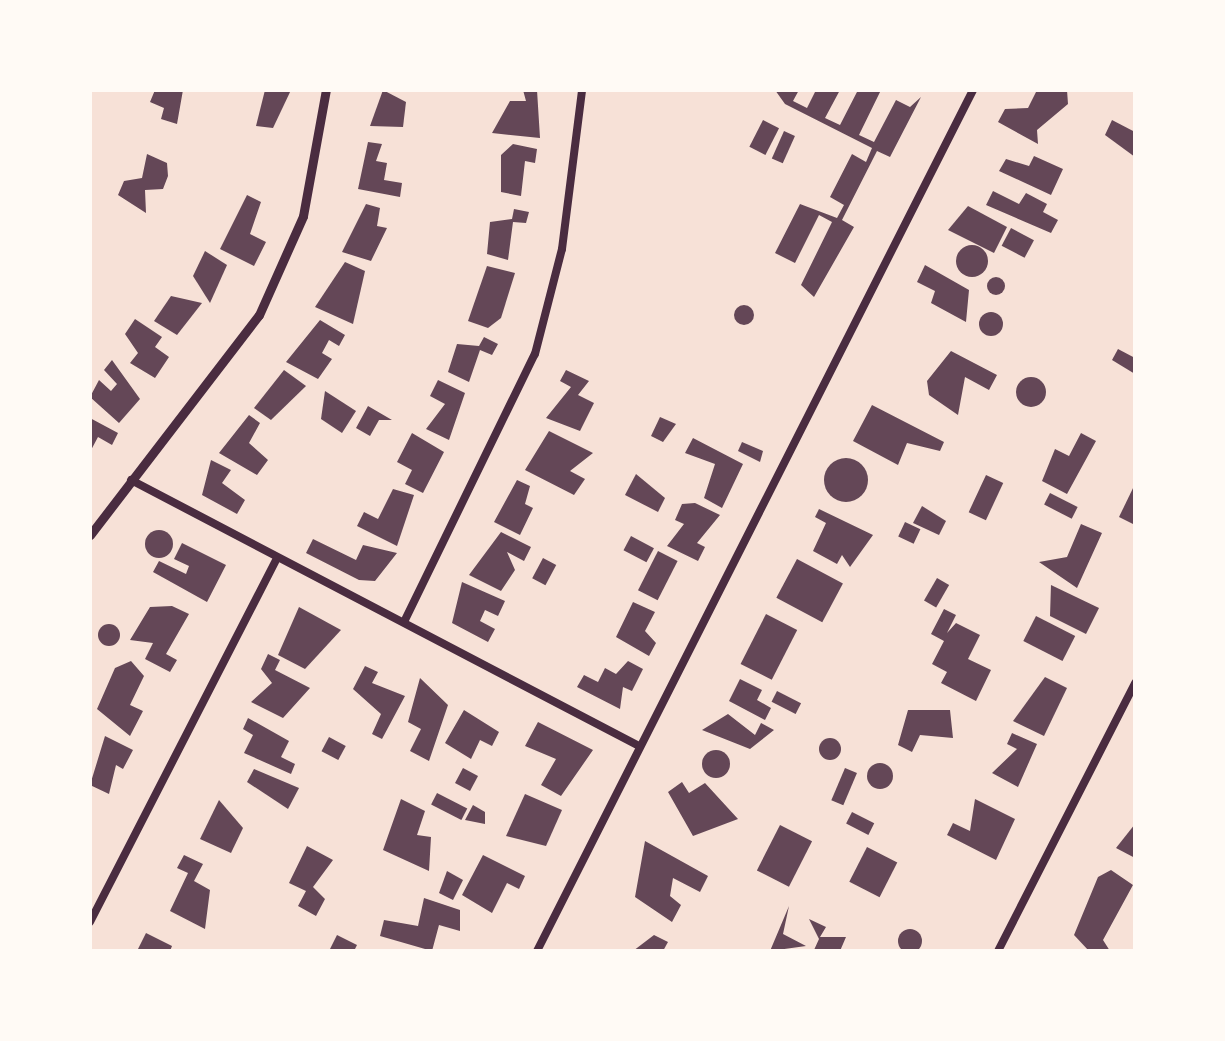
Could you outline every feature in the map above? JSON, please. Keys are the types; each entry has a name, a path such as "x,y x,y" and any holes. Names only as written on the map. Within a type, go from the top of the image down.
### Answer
{"street":[{"path":"90,534 230,360 285,264 313,178 326,90"},
{"path":"404,622 535,354 562,249 582,90"},
{"path":"537,951 973,90"},
{"path":"131,480 276,560 404,622 639,746"},
{"path":"90,922 276,560"},
{"path":"998,951 1135,683"}],"building":[{"path":"155,90 183,90 177,124 161,119 164,108 150,102"},
{"path":"265,90 291,90 273,128 256,126"},
{"path":"383,90 406,102 403,127 370,126"},
{"path":"523,90 537,90 540,138 492,133 510,101 526,101"},
{"path":"775,90 799,90 793,101 807,108 816,90 840,90 825,118 840,125 858,90 881,90 859,135 874,142 896,100 910,107 921,97 890,157 877,151 842,220 854,227 814,297 801,285 832,222 819,215 795,263 775,253 800,204 837,218 844,205 830,197 852,154 866,162 872,148 785,104"},
{"path":"1037,90 1067,90 1068,104 1037,130 1038,144 998,122 1005,109 1028,108"},
{"path":"763,120 779,128 765,155 749,147"},
{"path":"1112,120 1135,132 1135,157 1105,135"},
{"path":"784,131 795,136 783,163 772,158"},
{"path":"368,142 382,144 376,161 387,163 384,180 402,183 400,197 358,189"},
{"path":"513,144 537,149 535,163 525,161 521,196 501,192 501,155"},
{"path":"147,154 167,163 168,176 163,189 145,190 146,213 118,195 124,181 142,178"},
{"path":"1034,156 1063,169 1051,195 999,171 1006,159 1029,166"},
{"path":"993,191 1019,204 1026,193 1047,204 1043,212 1058,220 1051,233 986,205"},
{"path":"247,195 261,202 250,234 266,242 254,266 220,249"},
{"path":"366,204 380,208 377,226 387,228 371,261 342,252"},
{"path":"968,206 1007,227 994,253 948,230"},
{"path":"514,209 529,212 526,223 513,222 508,260 487,254 490,222 512,219"},
{"path":"1011,228 1034,240 1025,258 1002,246"},
{"path":"972,245 984,249 988,261 984,273 972,277 960,273 956,261 960,249"},
{"path":"205,251 227,265 210,303 193,276"},
{"path":"345,262 365,271 353,324 315,307"},
{"path":"925,265 969,290 966,322 931,303 935,291 917,282"},
{"path":"487,266 515,273 501,318 488,328 468,321"},
{"path":"996,277 1005,286 996,295 987,286"},
{"path":"171,296 202,303 177,335 154,321"},
{"path":"744,305 754,315 744,325 734,315"},
{"path":"986,312 996,312 1003,324 996,336 986,336 979,329 979,319"},
{"path":"135,319 162,337 155,347 169,357 155,378 130,363 138,353 125,334"},
{"path":"320,320 345,335 339,346 329,340 322,353 332,359 318,379 286,362"},
{"path":"484,337 498,344 492,355 480,350 469,382 448,372 457,344 479,346"},
{"path":"1118,349 1135,358 1135,374 1112,360"},
{"path":"951,351 997,375 989,390 965,377 958,415 929,395 927,381"},
{"path":"112,360 140,399 119,423 90,397 99,380 111,391 117,384 104,370"},
{"path":"284,370 306,386 271,420 254,408"},
{"path":"566,370 589,381 578,395 594,403 580,431 546,418 571,387 560,381"},
{"path":"1031,377 1042,381 1046,392 1042,403 1031,407 1020,403 1016,392 1020,381"},
{"path":"438,380 465,393 449,440 426,429 445,404 430,396"},
{"path":"325,391 356,411 342,433 321,419"},
{"path":"872,405 944,442 940,451 907,443 898,465 853,441"},
{"path":"368,406 392,420 379,420 370,436 356,428"},
{"path":"249,415 260,423 249,443 268,460 257,475 219,453"},
{"path":"660,417 676,424 663,442 651,436"},
{"path":"90,418 118,433 112,445 98,437 90,452"},
{"path":"549,431 593,453 570,471 585,479 574,495 525,470"},
{"path":"412,433 444,452 423,493 405,484 412,470 397,462"},
{"path":"1081,433 1096,441 1067,494 1042,481 1055,449 1069,456"},
{"path":"693,438 743,464 722,508 704,498 715,464 685,453"},
{"path":"742,442 763,451 760,462 738,451"},
{"path":"846,458 862,464 868,480 862,496 846,502 830,496 824,480 830,464"},
{"path":"211,460 231,470 222,483 245,500 237,514 202,495"},
{"path":"636,474 665,498 658,512 625,495"},
{"path":"986,475 1003,483 986,520 969,512"},
{"path":"517,480 530,486 525,504 533,508 520,535 494,522"},
{"path":"1135,484 1135,525 1119,517"},
{"path":"393,489 414,495 397,546 357,526 364,512 378,519"},
{"path":"1050,493 1078,507 1072,519 1044,505"},
{"path":"695,503 720,515 697,543 705,547 698,561 667,546 684,524 675,520 682,504"},
{"path":"922,506 946,521 939,535 913,523"},
{"path":"819,509 873,535 850,567 842,555 837,564 813,551 826,523 815,517"},
{"path":"905,522 920,529 914,544 898,537"},
{"path":"1081,524 1102,533 1077,588 1039,562 1067,557"},
{"path":"159,530 169,534 173,544 169,554 159,558 149,554 145,544 149,534"},
{"path":"501,532 531,547 524,561 507,552 515,570 501,591 469,575"},
{"path":"631,536 654,548 646,562 623,550"},
{"path":"313,539 356,560 363,545 397,553 375,581 359,580 306,553"},
{"path":"182,543 226,565 207,602 153,572 159,561 186,574 189,566 174,559"},
{"path":"658,551 678,561 658,600 638,590"},
{"path":"543,558 556,565 545,585 532,578"},
{"path":"797,559 843,583 822,622 776,598"},
{"path":"937,578 949,585 936,608 924,601"},
{"path":"462,582 505,601 498,616 485,610 480,621 495,629 488,642 452,623"},
{"path":"1051,585 1099,608 1086,634 1050,616"},
{"path":"633,602 655,612 645,631 656,643 649,656 616,637"},
{"path":"172,606 189,614 166,654 177,660 170,672 145,659 153,643 130,640 150,607"},
{"path":"299,607 341,630 305,669 278,655"},
{"path":"944,609 956,615 947,633 956,623 980,635 968,659 991,670 976,701 941,683 947,672 932,664 944,641 931,634"},
{"path":"766,614 797,630 772,680 741,664"},
{"path":"1036,616 1075,636 1062,661 1023,641"},
{"path":"109,624 120,635 109,646 98,635"},
{"path":"268,654 280,660 275,670 310,688 283,718 251,702 272,683 261,669"},
{"path":"131,661 144,676 130,705 143,711 130,736 97,709 115,668"},
{"path":"628,661 643,669 632,691 623,687 620,709 577,687 584,675 598,682 605,668 616,674"},
{"path":"365,666 378,672 372,683 405,696 382,739 372,734 381,714 353,689"},
{"path":"1045,677 1067,688 1044,736 1013,721"},
{"path":"420,678 448,705 429,761 410,751 421,729 408,722"},
{"path":"740,679 762,690 757,700 771,708 765,720 729,701"},
{"path":"777,691 801,703 796,714 772,702"},
{"path":"464,710 499,732 492,746 480,740 471,759 445,743"},
{"path":"908,710 950,710 953,738 920,735 912,752 898,745"},
{"path":"728,714 755,735 761,723 774,730 750,749 702,730"},
{"path":"248,718 289,741 281,757 295,764 291,774 244,753 253,735 243,729"},
{"path":"538,722 593,750 561,796 541,785 556,759 525,746"},
{"path":"1012,733 1037,744 1018,787 992,773 1017,749 1007,744"},
{"path":"105,736 133,750 123,769 116,765 109,794 90,785"},
{"path":"329,737 346,746 338,760 321,751"},
{"path":"830,738 838,741 838,757 830,760 822,757 819,749 822,741"},
{"path":"716,750 726,754 730,764 726,774 716,778 706,774 702,764 706,754"},
{"path":"880,763 889,767 893,776 889,785 880,789 871,785 867,776 871,767"},
{"path":"463,768 478,776 470,791 455,783"},
{"path":"845,768 857,773 843,805 831,800"},
{"path":"254,769 299,788 288,809 247,782"},
{"path":"682,782 689,793 705,783 738,819 693,836 668,792"},
{"path":"437,793 467,808 461,820 431,805"},
{"path":"525,794 562,810 546,846 506,836"},
{"path":"401,799 425,811 417,835 431,837 429,871 383,850"},
{"path":"975,799 1015,819 996,860 947,835 953,823 970,831"},
{"path":"219,800 243,828 231,853 200,839"},
{"path":"473,805 485,812 485,824 465,820"},
{"path":"852,812 874,823 868,835 846,824"},
{"path":"1135,824 1135,858 1116,848"},
{"path":"780,825 812,841 789,887 757,870"},
{"path":"645,841 708,876 700,892 673,878 670,896 681,905 672,922 635,897"},
{"path":"307,846 333,860 313,887 325,899 316,916 298,906 306,891 289,883"},
{"path":"867,847 897,862 880,897 849,882"},
{"path":"184,855 203,864 194,881 210,890 205,929 170,911 188,873 177,868"},
{"path":"483,855 525,876 519,889 507,883 492,913 462,895"},
{"path":"1111,870 1133,885 1103,940 1110,951 1089,951 1074,935 1098,877"},
{"path":"447,871 463,880 453,900 439,893"},
{"path":"424,898 460,910 460,931 439,925 432,951 380,936 384,920 418,926"},
{"path":"789,906 783,934 806,946 770,951"},
{"path":"809,919 826,927 820,937 846,937 840,951 814,950 819,939"},
{"path":"910,929 922,941 910,953 898,941"},
{"path":"146,933 172,946 170,951 137,951"},
{"path":"337,935 357,945 354,951 329,951"},
{"path":"654,935 668,942 663,951 633,951"}]}
